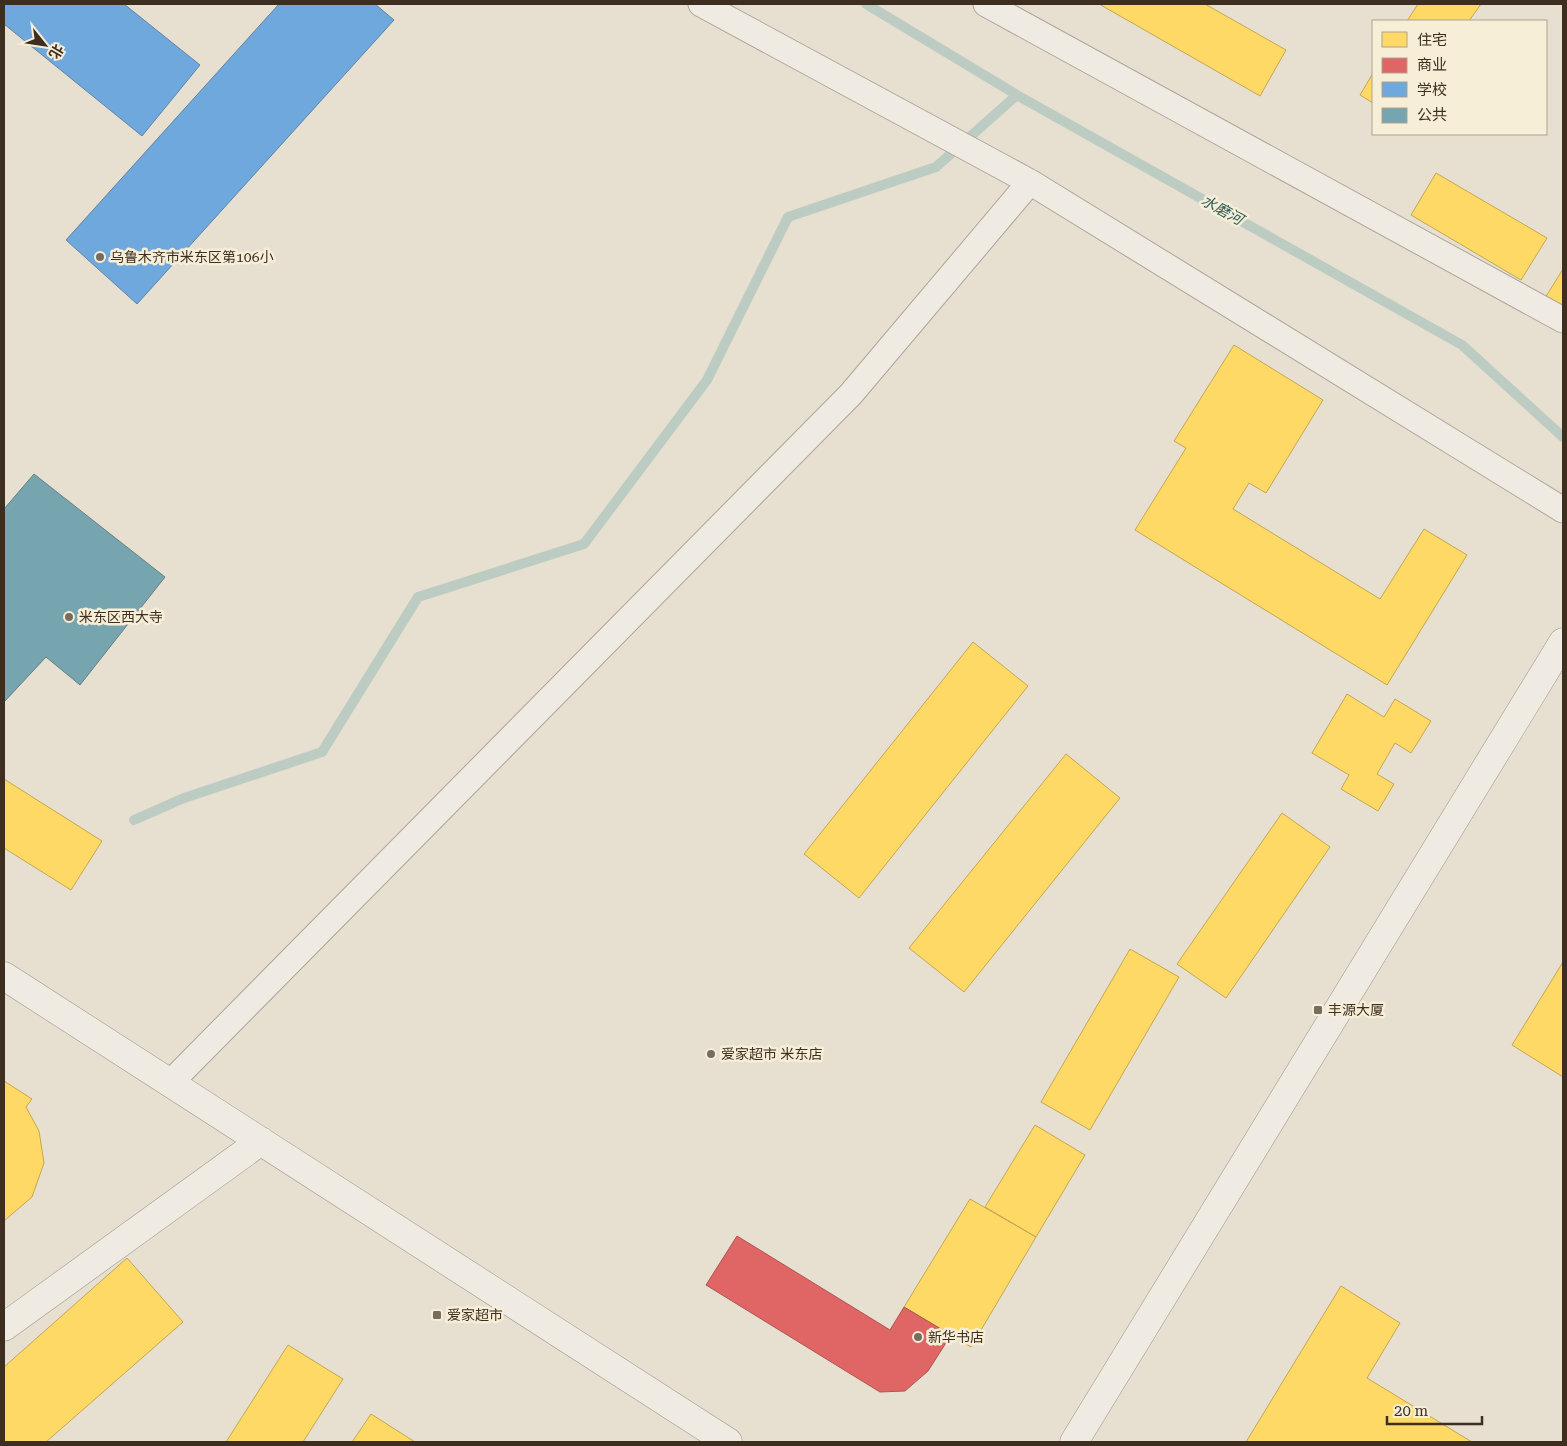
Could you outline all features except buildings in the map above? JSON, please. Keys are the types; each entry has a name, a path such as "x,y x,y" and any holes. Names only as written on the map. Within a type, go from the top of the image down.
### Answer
{"street":[{"path":"701,4 1030,182 1563,510"},
{"path":"986,4 1563,320"},
{"path":"170,1083 851,394 1030,182"},
{"path":"1074,1442 1563,642"},
{"path":"4,976 728,1442"},
{"path":"4,1327 261,1141"}],"waterway":[{"name":"水磨河","path":"866,4 1017,95 1462,345 1563,437"},
{"path":"134,820 184,798 322,752 418,597 584,544 707,380 788,217 936,167 1017,95"}],"place":[{"name":"乌鲁木齐市米东区第106小","path":"100,257"},
{"name":"米东区西大寺","path":"69,617"},
{"name":"丰源大厦","path":"1318,1010"},
{"name":"爱家超市 米东店","path":"711,1054"},
{"name":"爱家超市","path":"437,1315"},
{"name":"新华书店","path":"918,1337"}]}
